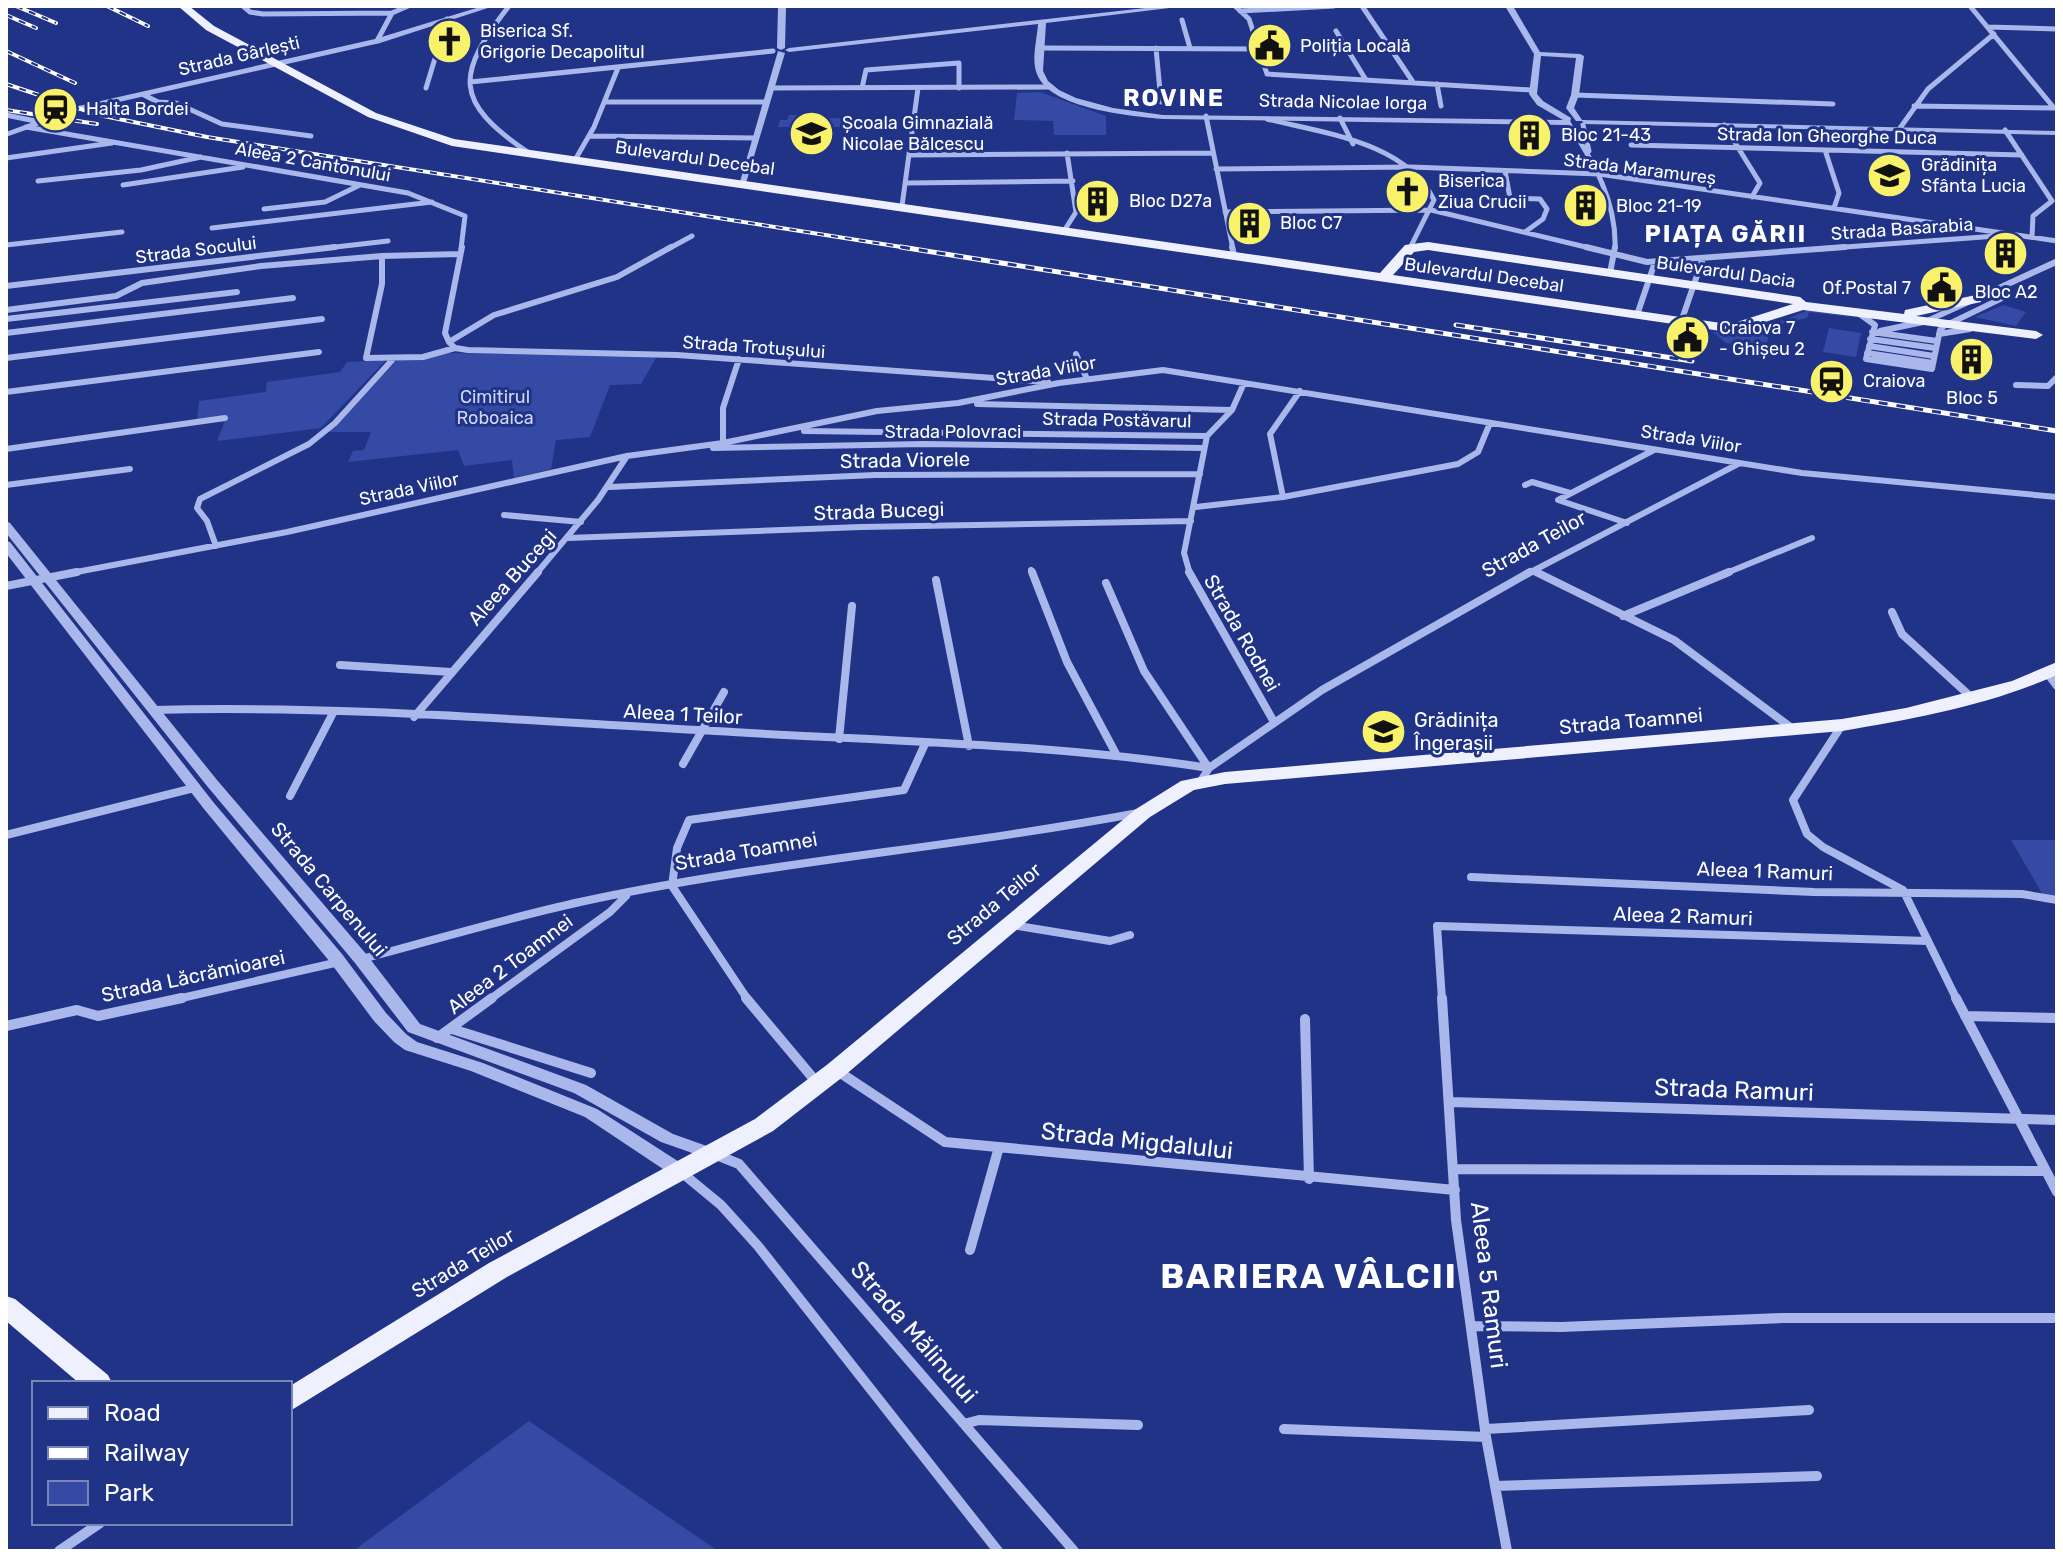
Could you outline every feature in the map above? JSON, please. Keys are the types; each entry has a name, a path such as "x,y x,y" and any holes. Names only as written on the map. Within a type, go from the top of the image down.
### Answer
{"main road":[{"name":"Bulevardul Decebal","path":"183,6 200,22 372,115 411,131 452,142 1681,322 1730,327 1785,302"},
{"name":"Bulevardul Dacia","path":"1410,248 1428,246 1853,312 1937,340 2036,335"},
{"path":"1382,279 1393,263 1410,248"},
{"name":"Bulevardul Decebal","path":"1234,255 1311,262 1393,263"},
{"path":"1890,313 1926,312 1976,299"},
{"name":"Bulevardul Dacia","path":"1785,302 1890,313 1937,340 1970,329 2057,338"},
{"name":"Strada Toamnei","path":"1205,774 1842,725 1907,714 2054,676"},
{"name":"Strada Teilor","path":"292,1399 498,1270 764,1125 827,1077 1143,813 1205,774"},
{"path":"6,1306 96,1381"}],"street":[{"path":"243,6 257,14 392,13 408,6"},
{"path":"301,13 305,6"},
{"path":"366,12 372,6"},
{"name":"Strada Gârlești","path":"6,135 77,109 377,41 490,6"},
{"path":"509,6 474,56 470,82 478,107 488,120 529,153"},
{"path":"742,183 781,50 782,6"},
{"path":"470,82 997,26 1042,24 1061,14 1093,15 1182,6"},
{"path":"1237,9 1334,6"},
{"path":"1362,6 1413,82"},
{"path":"1509,6 1538,54 1531,90 1540,103 1568,122 1599,174 1613,207 1616,256 1610,273"},
{"path":"1970,6 2056,108"},
{"path":"1237,9 1249,19 1264,73 1531,90"},
{"path":"377,41 392,13"},
{"path":"426,88 447,19"},
{"path":"1182,20 1190,48"},
{"path":"1042,24 1039,71 1043,82 1051,87"},
{"path":"1988,27 2056,30"},
{"path":"1336,31 1366,80"},
{"path":"1900,128 1914,106 1994,34"},
{"path":"1042,48 1257,49"},
{"path":"1156,48 1161,102"},
{"path":"1538,54 1580,56 1575,95 1570,106 1571,112 1582,122 1592,163"},
{"path":"862,88 866,70 959,63 959,88"},
{"path":"575,160 590,136 618,68"},
{"path":"1437,84 1441,106"},
{"path":"771,88 1051,87"},
{"name":"Strada Nicolae Iorga","path":"1051,87 1109,110 1163,117 1582,122"},
{"path":"902,206 918,88"},
{"path":"144,95 158,102 176,103 222,124 311,136"},
{"path":"1575,95 1833,104"},
{"path":"605,102 767,102"},
{"path":"1540,103 1570,106"},
{"path":"1914,106 2056,108"},
{"path":"6,115 40,122"},
{"path":"1206,116 1234,255"},
{"path":"1263,117 1353,144 1411,167 1432,191 1431,210 1410,248"},
{"path":"1340,118 1353,144"},
{"path":"1582,122 2057,133"},
{"path":"1724,125 1760,183 1752,197"},
{"name":"Aleea 2 Cantonului","path":"26,127 360,184 436,202 465,216 445,333 449,342"},
{"path":"2005,130 2055,199 2033,216 2032,237"},
{"path":"590,136 756,138"},
{"path":"6,158 122,142"},
{"name":"Strada Ion Gheorghe Duca","path":"1631,145 2022,155"},
{"path":"1825,150 1839,193 1834,208"},
{"path":"1064,231 1076,212 1067,153"},
{"path":"910,155 1213,153"},
{"path":"38,181 160,167 202,157"},
{"path":"123,185 248,166"},
{"name":"Strada Maramureș","path":"1216,169 1411,167 1599,174 2057,241"},
{"path":"1505,171 1510,198 1540,199 1547,209 1543,219 1525,232"},
{"path":"907,183 1073,181"},
{"path":"264,209 325,202 360,184"},
{"path":"212,228 436,202"},
{"name":"Strada Basarabia","path":"1225,212 1431,210 1616,256 1655,262 2012,235"},
{"path":"6,245 122,232"},
{"path":"455,348 449,342 494,315 617,277 692,236"},
{"name":"Strada Socului","path":"6,286 388,241"},
{"path":"6,310 116,296 142,283 261,266 382,256 460,254"},
{"path":"382,256 382,284 366,358 394,358"},
{"path":"1681,322 1703,258"},
{"path":"1869,346 1937,340 1976,299 2057,261"},
{"path":"1637,315 1655,262"},
{"path":"1869,346 1937,340 2057,271"},
{"path":"6,319 237,292"},
{"path":"6,333 293,298"},
{"path":"1853,312 1873,320 1869,346"},
{"path":"6,358 322,319"},
{"path":"1869,346 1937,340"},
{"path":"1869,346 1937,340"},
{"name":"Strada Trotușului","path":"394,358 423,357 455,348 739,359 1059,383"},
{"path":"6,392 319,352"},
{"path":"1076,354 1087,379"},
{"path":"216,546 207,521 197,508 200,499 309,444 335,423 394,358"},
{"path":"723,443 723,408 739,359"},
{"name":"Strada Viilor","path":"6,586 216,546 627,456 702,447 877,411 958,403 1059,383 1163,370 1739,464 1872,482 2057,497"},
{"path":"2016,385 2048,386 2057,377"},
{"name":"Strada Rodnei","path":"1244,383 1232,410 1207,436 1196,507 1184,553 1190,576 1274,722"},
{"path":"1283,497 1270,434 1300,391"},
{"path":"958,403 1232,410"},
{"path":"6,449 225,418"},
{"path":"1196,507 1283,497 1468,460 1478,452 1490,423"},
{"name":"Strada Postăvarul","path":"787,431 1207,436"},
{"name":"Strada Polovraci","path":"702,447 924,444 1204,448"},
{"path":"1627,523 1558,501 1654,449"},
{"name":"Aleea Bucegi","path":"414,717 610,487 623,471 627,456"},
{"name":"Strada Teilor","path":"1205,774 1322,690 1533,571 1739,464"},
{"path":"6,485 130,469"},
{"name":"Strada Viorele","path":"610,487 875,475 1200,474"},
{"path":"1525,485 1532,482 1571,493"},
{"path":"504,515 581,522"},
{"name":"Strada Bucegi","path":"568,538 861,527 1191,521"},
{"name":"Strada Carpenului","path":"6,525 414,1028 444,1034 580,1089 667,1138 712,1154"},
{"path":"1623,616 1812,538"},
{"name":"Strada Carpenului","path":"6,545 194,788 340,962 392,1032 411,1046 477,1067 591,1113 681,1172"},
{"path":"1031,570 1067,662 1116,754"},
{"path":"1533,571 1689,650 1794,729"},
{"path":"936,580 969,746"},
{"path":"1106,583 1144,671 1205,774"},
{"path":"839,739 852,606"},
{"path":"1892,612 1902,634 1971,697"},
{"path":"340,665 451,672"},
{"path":"683,764 705,731 724,692"},
{"name":"Aleea 1 Teilor","path":"153,710 233,708 1116,754 1176,760 1205,774"},
{"path":"290,796 333,713"},
{"path":"1842,725 1793,800 1797,814 1807,834 1823,847 1903,890 2016,1119 2057,1192"},
{"path":"672,886 677,848 689,820 904,790 925,744"},
{"path":"6,835 194,788"},
{"name":"Strada Toamnei","path":"361,959 580,902 918,845 1065,827 1143,813"},
{"name":"Aleea 1 Ramuri","path":"1471,877 1814,892 1903,890 2022,894 2057,900"},
{"name":"Strada Migdalului","path":"672,886 754,1010 827,1077 945,1142 1309,1179 1455,1190"},
{"name":"Aleea 2 Toamnei","path":"444,1034 460,1019 610,912 626,895"},
{"path":"1011,925 1110,941 1130,935"},
{"name":"Aleea 2 Ramuri","path":"1437,926 1928,941"},
{"name":"Aleea 5 Ramuri","path":"1437,926 1455,1190 1486,1433 1507,1551"},
{"name":"Strada Lăcrămioarei","path":"6,1026 77,1010 98,1016 118,1013 340,962"},
{"path":"1965,1016 2057,1018"},
{"path":"1305,1019 1309,1179"},
{"name":"Aleea 2 Toamnei","path":"444,1034 591,1073"},
{"name":"Strada Ramuri","path":"1451,1102 2057,1120"},
{"path":"970,1250 999,1147"},
{"name":"Strada Mălinului","path":"712,1154 739,1164 1074,1551"},
{"path":"1455,1169 2046,1171"},
{"path":"681,1172 710,1195 758,1246 998,1551"},
{"path":"1471,1326 1561,1327 1783,1318 2057,1318"},
{"path":"1284,1429 1486,1433 1809,1410"},
{"path":"964,1424 979,1420 1138,1425"},
{"path":"1495,1486 1817,1476"},
{"path":"59,1551 97,1525"}],"green space":[{"path":"1040,92 1106,116 1106,135 1054,135 1053,121 1014,120 1017,93"},
{"path":"789,115 807,115 807,120 852,117 850,127 778,127 780,120 787,120"},
{"path":"2003,305 2026,312 2016,326 1975,317"},
{"path":"1809,310 1860,318 1809,312 1807,318 1772,326 1765,349 1726,343 1713,332 1748,334"},
{"path":"1829,328 1861,333 1856,357 1823,352"},
{"name":"Cimitirul Roboaica","path":"444,353 657,356 641,384 610,385 590,437 556,440 551,469 514,478 512,460 464,466 458,450 348,462 353,451 364,450 371,432 328,432 397,360"},
{"path":"386,360 321,428 217,441 227,416 197,420 199,401 266,392 267,382 340,372 347,362"},
{"path":"2011,840 2057,840 2057,895 2043,895"},
{"path":"529,1421 718,1551 353,1551"}],"railway":[{"path":"16,6 56,23"},
{"path":"107,6 148,26"},
{"path":"6,15 36,28"},
{"path":"6,51 75,83"},
{"path":"6,84 99,115 207,137 914,249"},
{"path":"6,110 97,124"},
{"path":"901,247 2057,431"},
{"path":"1456,325 1692,361"}],"place":[{"name":"Biserica Sf. Grigorie Decapolitul","path":"449,41"},
{"name":"Poliția Locală","path":"1269,46"},
{"name":"Halta Bordei","path":"55,109"},
{"name":"Școala Gimnazială Nicolae Bălcescu","path":"811,133"},
{"name":"Bloc 21-43","path":"1530,135"},
{"name":"Grădinița Sfânta Lucia","path":"1890,175"},
{"name":"Biserica Ziua Crucii","path":"1407,191"},
{"name":"Bloc D27a","path":"1098,201"},
{"name":"Bloc 21-19","path":"1585,206"},
{"name":"Bloc C7","path":"1249,223"},
{"name":"Bloc A2","path":"2006,254"},
{"name":"Of.Postal 7","path":"1942,288"},
{"name":"Craiova 7 - Ghișeu 2","path":"1688,338"},
{"name":"Bloc 5","path":"1972,360"},
{"name":"Craiova","path":"1832,381"},
{"name":"Grădinița Îngerașii","path":"1383,731"}],"district":[{"name":"ROVINE","path":"1174,98"},
{"name":"PIAȚA GĂRII","path":"1726,234"},
{"name":"BARIERA VÂLCII","path":"1309,1276"}]}
